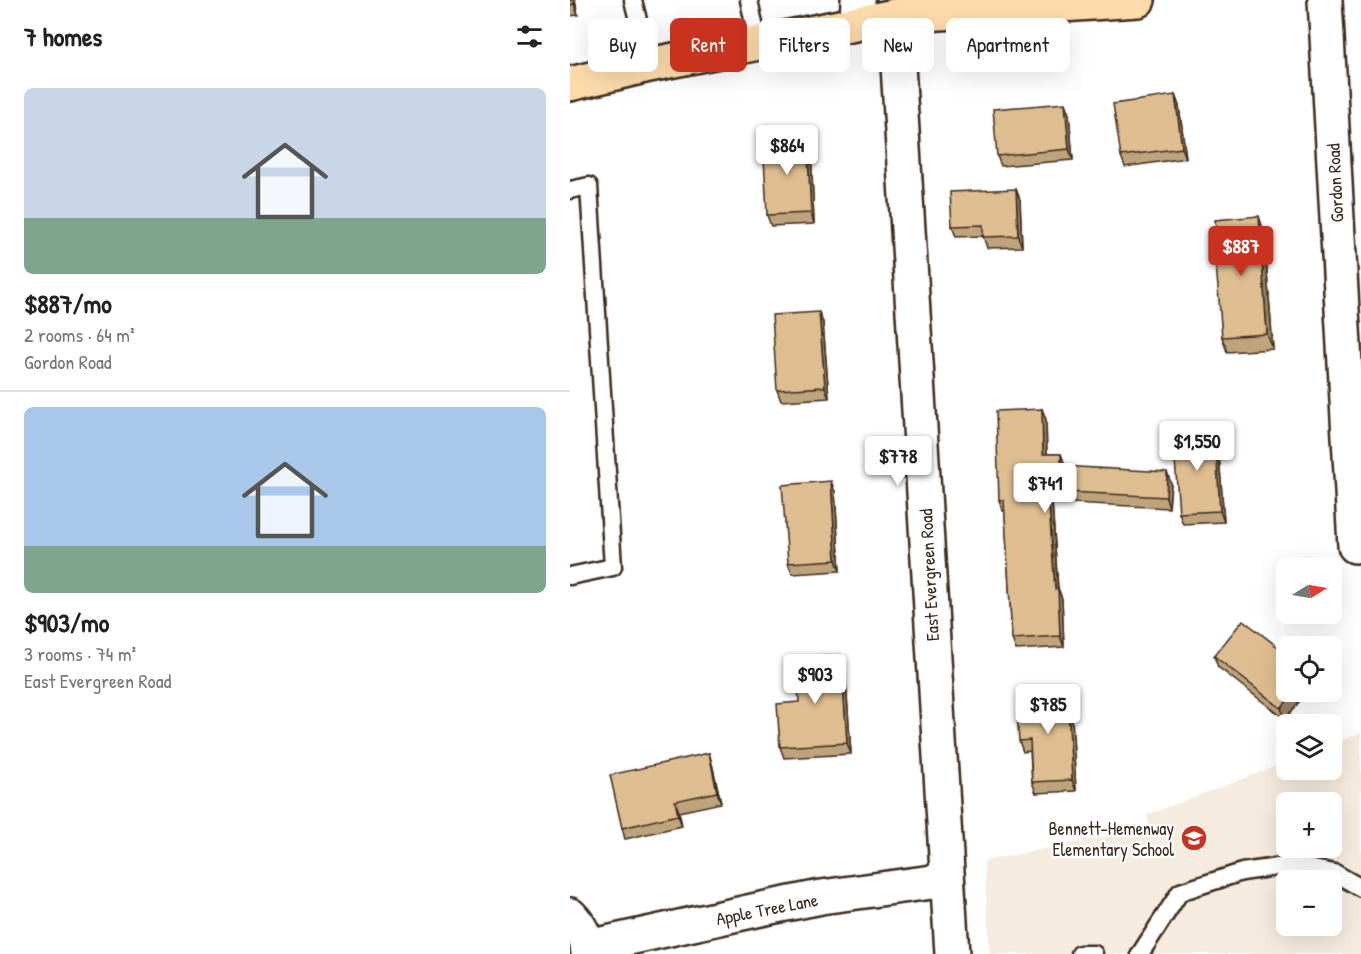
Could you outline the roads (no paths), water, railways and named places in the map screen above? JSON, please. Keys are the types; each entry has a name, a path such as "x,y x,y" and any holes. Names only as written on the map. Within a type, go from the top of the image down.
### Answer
{"main road":[{"path":"658,63 758,43 857,11 895,16 1138,0"},
{"path":"570,84 620,72"}],"street":[{"name":"Gordon Road","path":"1325,0 1355,546"},
{"name":"East Evergreen Road","path":"895,16 952,954"},
{"name":"Apple Tree Lane","path":"570,915 580,925 588,951 781,905 947,880"}],"lane":[{"path":"633,0 637,18"},
{"path":"749,0 758,43"},
{"path":"570,190 589,186 613,567 570,576"},
{"path":"1140,954 1180,892 1242,872 1291,866 1335,873 1361,888"},
{"path":"1080,954 1094,954"}],"place":[{"name":"Bennett-Hemenway Elementary School","path":"1194,838"}]}
